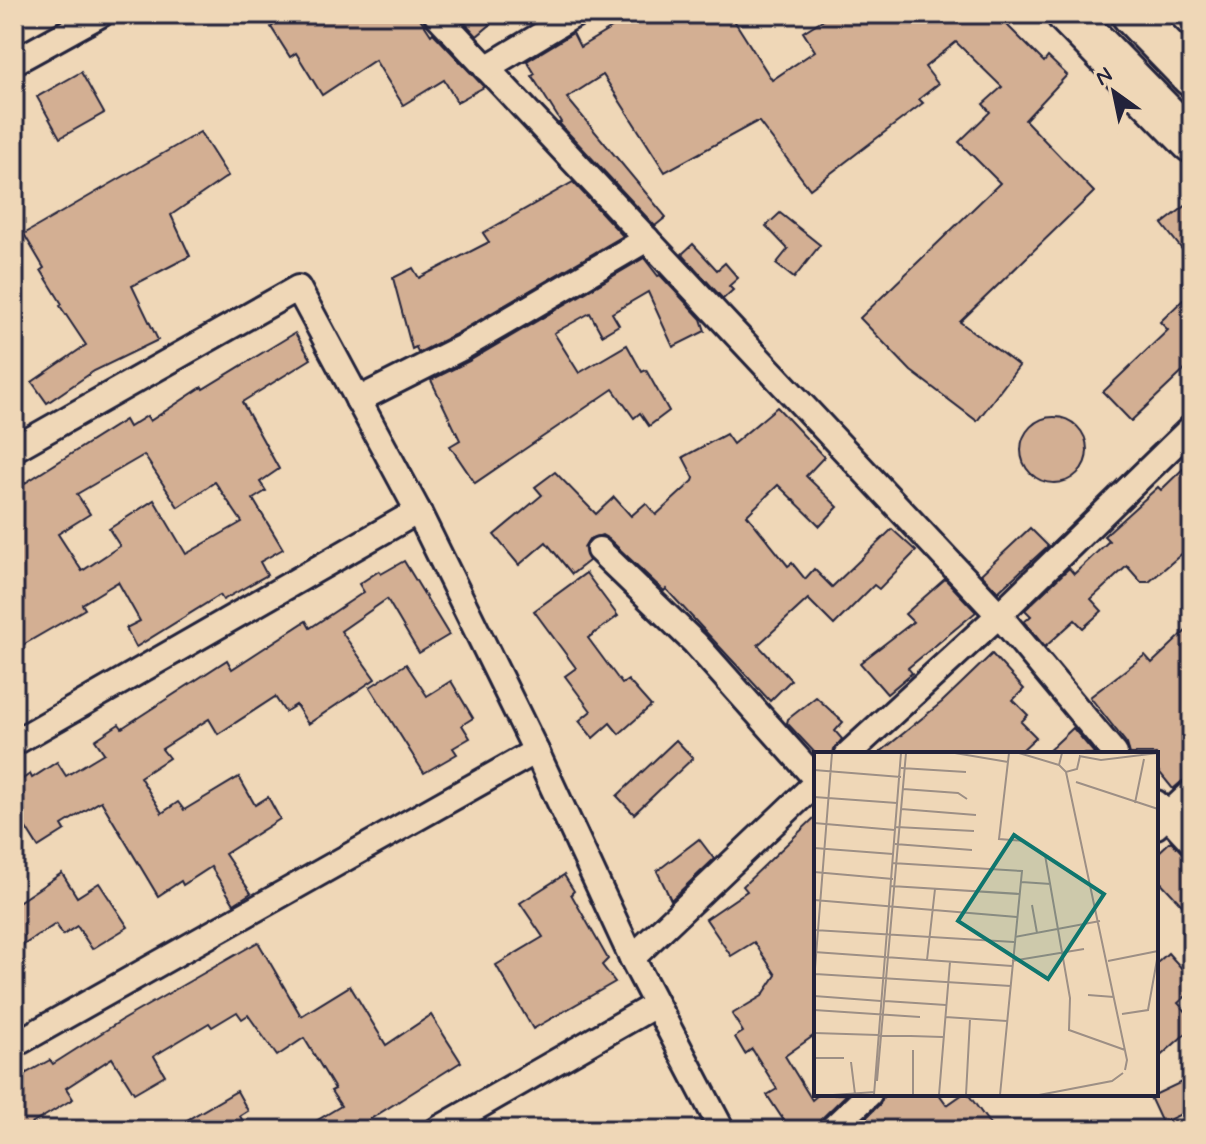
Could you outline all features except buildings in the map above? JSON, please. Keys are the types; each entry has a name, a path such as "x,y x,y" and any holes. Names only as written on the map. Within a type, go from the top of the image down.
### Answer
{"highway":[{"path":"1067,14 1192,142"},
{"path":"1132,14 1192,76"}],"street":[{"path":"14,62 101,14"},
{"path":"436,14 999,615 1113,752"},
{"path":"486,68 576,14"},
{"path":"358,400 461,348 647,239"},
{"path":"14,449 298,288 418,511 536,751 655,1005 722,1130"},
{"path":"850,752 999,615 1192,427"},
{"path":"14,743 418,511"},
{"path":"599,550 695,643 814,779"},
{"path":"14,1045 536,751"},
{"path":"632,958 814,783"},
{"path":"1192,792 1160,815 1192,842"},
{"path":"437,1130 655,1005"},
{"path":"831,1130 867,1096"}]}
